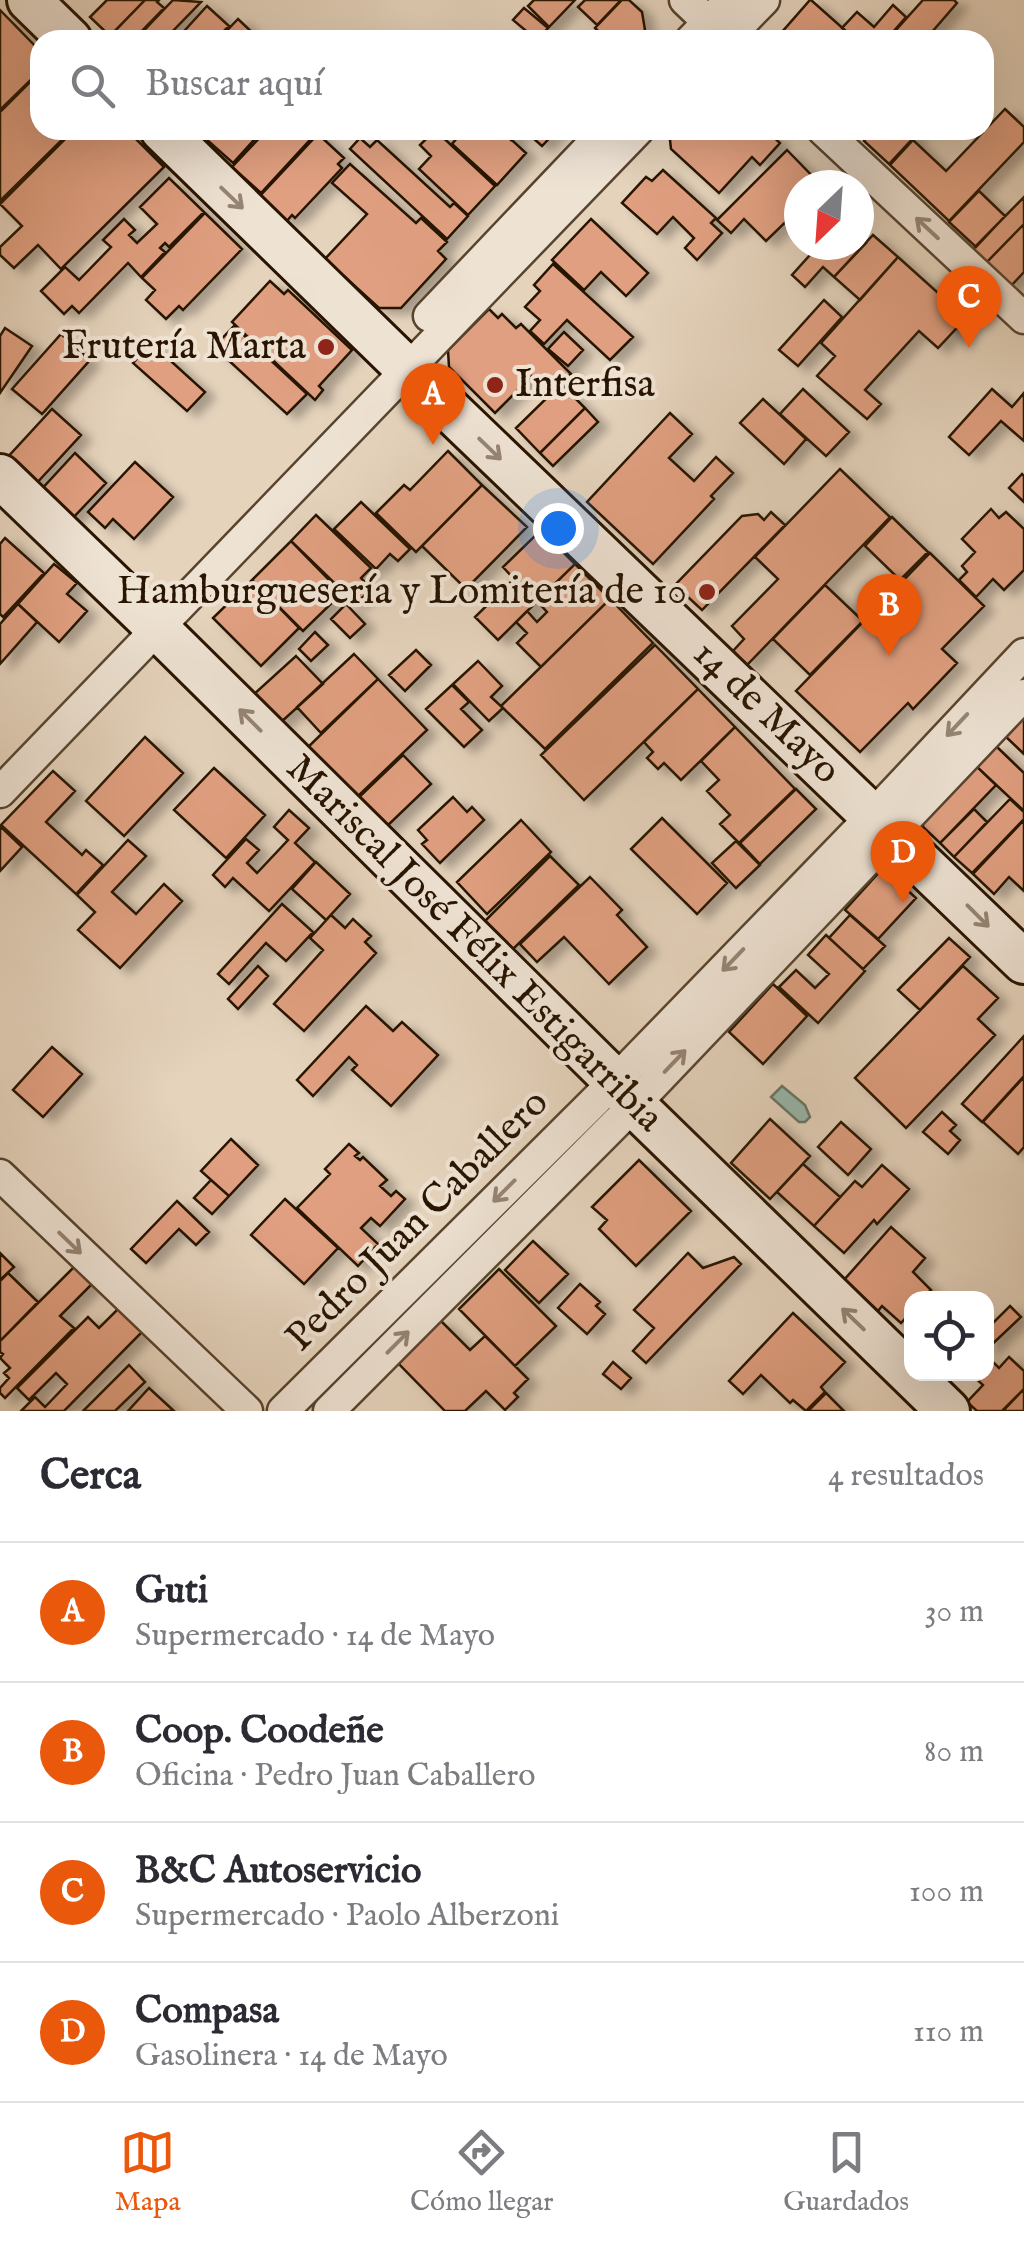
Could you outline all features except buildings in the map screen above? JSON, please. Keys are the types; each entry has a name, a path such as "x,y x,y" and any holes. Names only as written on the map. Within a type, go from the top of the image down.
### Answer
{"main road":[{"path":"29,0 60,30"},
{"name":"14 de Mayo","path":"172,140 1024,962"},
{"name":"Mariscal José Félix Estigarribia","path":"0,476 948,1411"}],"street":[{"path":"686,0 718,30 764,0"},
{"path":"400,362 597,140"},
{"path":"0,792 150,622 400,362 628,140"},
{"path":"834,140 1024,318"},
{"path":"0,764 150,622"},
{"name":"Pedro Juan Caballero","path":"329,1411 624,1093 881,825 1024,654"},
{"name":"Pedro Juan Caballero","path":"881,825 1024,695"},
{"name":"Pedro Juan Caballero","path":"283,1411 624,1093"},
{"path":"0,1175 247,1411"}],"water":[{"path":"782,1086 805,1105 810,1117 805,1122 799,1122 771,1097"}],"place":[{"name":"Frutería Marta","path":"326,347"},
{"name":"B&C Autoservicio","path":"969,348"},
{"name":"Interfisa","path":"495,385"},
{"name":"Guti","path":"433,445"},
{"name":"Hamburguesería y Lomitería de 10","path":"707,592"},
{"name":"Coop. Coodeñe","path":"889,656"},
{"name":"Compasa","path":"903,903"}]}
